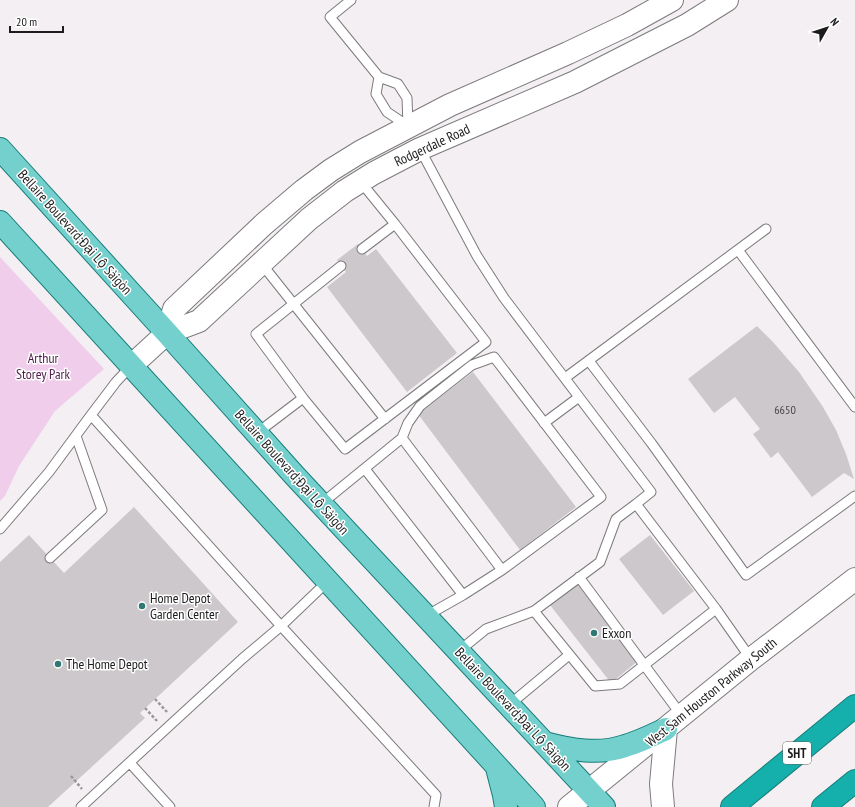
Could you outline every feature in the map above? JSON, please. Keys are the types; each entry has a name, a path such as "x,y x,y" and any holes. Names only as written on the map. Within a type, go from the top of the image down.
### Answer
{"highway":[{"name":"SHT","path":"736,804 855,706"},
{"path":"823,807 855,781"}],"main road":[{"name":"Bellaire Boulevard;Đại Lộ Sàigòn","path":"0,149 321,504 590,790 604,807"},
{"path":"0,222 534,807"},
{"path":"545,743 567,749 591,751 611,749 625,746 674,722"},
{"path":"496,765 506,807"}],"street":[{"path":"672,0 687,25"},
{"name":"Rodgerdale Road","path":"167,333 174,309 264,224 304,190 331,170 360,152 450,105 568,54 627,25 672,0"},
{"name":"Rodgerdale Road","path":"131,366 167,333 199,321 309,219 360,181 420,149 575,82 687,25 726,0"},
{"path":"408,126 420,149"},
{"name":"West Sam Houston Parkway South","path":"569,807 751,659 855,579"},
{"path":"663,807 661,784 674,722"}],"lane":[{"path":"350,0 330,17 379,77 398,84 407,98 408,126"},
{"path":"379,77 376,94 383,106 387,112 408,126"},
{"path":"420,149 477,256 504,298 651,492 616,519 600,562 534,611 486,629 459,651"},
{"path":"341,266 256,334 303,398 346,449 486,342 360,181"},
{"path":"362,249 395,224"},
{"path":"565,378 766,229"},
{"path":"738,250 855,407"},
{"path":"261,263 385,419"},
{"path":"321,504 402,438 408,424 420,406 472,366 494,357 601,497 502,570 464,595 426,616"},
{"path":"589,361 652,444 746,575 855,496"},
{"path":"0,528 49,472 116,382 131,366"},
{"path":"544,423 579,397"},
{"path":"257,433 303,398"},
{"path":"92,415 281,626 436,795 434,807"},
{"path":"50,558 102,510 76,436"},
{"path":"402,438 502,570"},
{"path":"365,469 464,595"},
{"path":"636,504 716,609 751,659"},
{"path":"579,577 644,665 674,722"},
{"path":"81,807 242,659 281,626 328,581"},
{"path":"534,611 595,686 620,684 716,609"},
{"path":"509,705 570,655"},
{"path":"130,763 170,807"}],"green space":[{"name":"Arthur Storey Park","path":"0,257 104,369 55,411 19,466 5,496 0,501"}],"building":[{"path":"358,244 367,256 376,249 457,353 407,392 327,287 346,272 337,260"},
{"path":"757,326 799,372 823,407 836,430 854,479 844,473 812,497 778,452 771,458 753,434 760,429 735,397 714,413 688,379"},
{"path":"473,372 576,507 520,550 418,414"},
{"path":"134,507 238,622 140,713 145,718 48,807 0,807 0,562 29,535 64,573"},
{"path":"650,535 694,591 663,615 619,559"},
{"name":"Exxon","path":"578,584 638,661 611,683 550,605"}],"place":[{"name":"Home Depot Garden Center","path":"142,606"},
{"name":"Exxon","path":"594,633"},
{"name":"The Home Depot","path":"58,664"}]}
